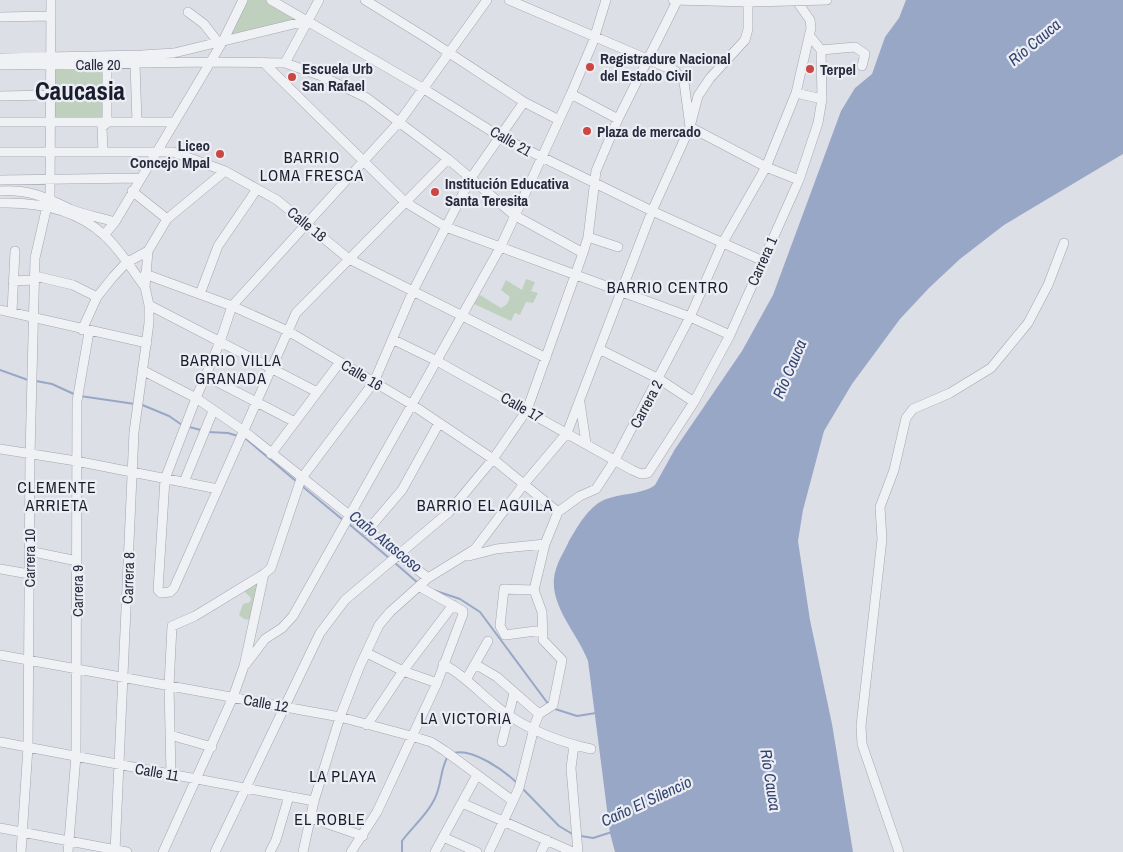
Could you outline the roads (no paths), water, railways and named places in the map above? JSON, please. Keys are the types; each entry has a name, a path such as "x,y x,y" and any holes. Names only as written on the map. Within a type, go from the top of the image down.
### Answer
{"street":[{"name":"Carrera 10","path":"21,852 28,747 31,380 35,258 49,202 51,0"},
{"path":"104,234 115,222 242,0"},
{"name":"Calle 21","path":"271,0 424,89 499,136 540,158 722,244 762,260"},
{"path":"285,63 319,0"},
{"path":"365,0 450,52 524,102 559,120"},
{"path":"448,159 296,312 174,588 170,592 161,593 158,590 165,479 220,342 232,306 400,121 488,0"},
{"path":"509,0 675,71 681,76 690,128"},
{"path":"244,666 265,638 282,628 293,616 500,248 571,94 594,37 606,0"},
{"path":"215,852 320,633 345,600 449,512 493,459 527,410 588,237 596,171 618,119 648,60 675,0 748,2 827,0"},
{"name":"Carrera 2","path":"558,512 580,496 596,489 616,460 690,317 722,244 766,167 796,93 810,36 810,20 797,1"},
{"path":"304,852 314,801 340,717 379,625 390,612 424,583 475,550 524,484 567,433 652,211 690,128 698,96 710,78 745,40 748,29 748,2"},
{"path":"188,12 204,24 220,41"},
{"path":"0,17 50,16"},
{"name":"Calle 20","path":"0,65 174,53 306,21"},
{"path":"810,36 821,50 856,47 865,54 862,66"},
{"name":"Carrera 1","path":"648,473 694,402 730,335 799,180 818,123 822,99 821,50"},
{"name":"Calle 20","path":"0,58 107,64 285,63 319,75 367,98 448,159 514,215 583,253"},
{"path":"263,62 405,202 446,227 690,317 730,335"},
{"path":"107,64 107,123"},
{"path":"135,64 137,122"},
{"path":"796,93 822,99"},
{"path":"571,94 618,119"},
{"path":"0,96 50,95"},
{"path":"686,99 698,96"},
{"path":"171,774 169,686 172,628 174,624 196,616 271,568 300,482 374,382 414,291 470,178 524,102"},
{"path":"0,122 173,122"},
{"path":"103,152 102,127 107,123"},
{"path":"690,128 766,167 799,180"},
{"name":"Calle 18","path":"0,152 156,150 173,152 225,171 277,200 349,259 546,358"},
{"path":"144,287 148,251 167,219 225,171"},
{"path":"0,180 140,178"},
{"path":"200,294 218,246 257,189"},
{"path":"0,191 32,193 78,217 104,234 144,287"},
{"path":"132,191 167,219"},
{"path":"0,204 49,202 115,222"},
{"path":"588,237 618,247"},
{"path":"899,852 862,744 861,726 882,539 880,507 894,470 906,418 913,409 950,393 990,368 1028,323 1048,285 1053,267 1064,243"},
{"path":"12,312 15,251"},
{"name":"Carrera 9","path":"68,852 76,756 77,397 86,331 97,297 126,263 148,251"},
{"name":"Calle 16","path":"145,274 232,306 288,331 439,422 493,459 558,512"},
{"path":"14,281 35,278 73,285 97,297"},
{"name":"Carrera 8","path":"115,851 132,472 137,398 147,343 149,305 144,287"},
{"path":"149,305 317,392"},
{"path":"0,310 86,331 147,343"},
{"name":"Calle 17","path":"394,340 438,361 641,474 648,473"},
{"path":"599,348 659,379 694,402"},
{"path":"271,454 340,362"},
{"path":"142,370 196,398 242,435 271,454 300,482 347,521 367,531 394,560 462,611 437,683 411,736 378,812 363,836 354,844 351,852"},
{"path":"206,376 295,422"},
{"path":"580,403 586,443"},
{"path":"184,482 213,411"},
{"path":"367,531 402,490 439,422"},
{"path":"0,450 76,461 218,489"},
{"path":"489,852 504,823 520,784 533,729 539,714 550,706 556,697 562,660 543,640 542,612 534,590 545,544 558,512"},
{"path":"462,557 496,549 545,544"},
{"path":"29,551 77,560"},
{"path":"0,569 29,574"},
{"path":"163,852 233,698 244,666 264,574"},
{"path":"534,590 504,589 500,626 505,635 543,630"},
{"path":"368,724 403,671 453,605"},
{"path":"467,678 488,641"},
{"path":"367,653 403,671 437,683"},
{"name":"Calle 12","path":"0,655 340,717 411,736 431,742 513,802"},
{"path":"443,664 467,678 509,715 533,729 574,745 591,749"},
{"path":"475,664 497,677 539,714"},
{"path":"502,742 514,693"},
{"path":"170,735 212,747"},
{"name":"Calle 11","path":"0,742 314,801"},
{"path":"574,745 571,768 578,852"},
{"path":"435,852 477,775"},
{"path":"270,852 276,840 289,796"},
{"path":"462,802 504,823 573,852"},
{"path":"311,818 363,836"},
{"path":"0,828 22,834 128,852"},
{"path":"443,837 476,852"},
{"path":"541,852 547,840"}],"water":[{"name":"Río Cauca","path":"906,0 1123,0 1123,154 1004,225 960,259 900,319 852,384 824,431 803,510 798,541 810,620 832,724 853,852 615,852 610,833 588,661 564,617 555,593 554,581 557,565 579,525 595,506 606,499 643,491 655,485 675,449 742,351 773,295 841,111 855,88 872,74 885,37 899,18"}],"waterway":[{"name":"Caño Atascoso","path":"0,370 28,380"},
{"name":"Caño Atascoso","path":"36,381 52,384 76,395"},
{"name":"Caño Atascoso","path":"80,396 135,404"},
{"name":"Caño Atascoso","path":"140,404 169,416 182,425"},
{"name":"Caño Atascoso","path":"189,427 201,430"},
{"name":"Caño Atascoso","path":"208,432 228,433 238,436"},
{"name":"Caño Atascoso","path":"245,438 297,482"},
{"name":"Caño Atascoso","path":"302,486 343,520"},
{"name":"Caño Atascoso","path":"349,524 389,558"},
{"name":"Caño Atascoso","path":"395,563 418,583"},
{"name":"Caño Atascoso","path":"433,590 460,599 480,612 549,705"},
{"name":"Caño Atascoso","path":"552,708 577,716 596,713"},
{"name":"Caño El Silencio","path":"454,753 470,754 487,761 517,783"},
{"name":"Caño El Silencio","path":"402,852 402,841 428,810 436,797 448,756"},
{"name":"Caño El Silencio","path":"522,788 559,826 574,835"},
{"name":"Caño El Silencio","path":"581,836 593,838 612,832"}],"place":[{"name":"Registradure Nacional del Estado Civil","path":"590,67"},
{"name":"Terpel","path":"810,69"},
{"name":"Escuela Urb San Rafael","path":"292,77"},
{"name":"Plaza de mercado","path":"587,131"},
{"name":"Liceo Concejo Mpal","path":"220,154"},
{"name":"Institución Educativa Santa Teresita","path":"435,192"}],"district":[{"name":"Caucasia","path":"80,91"},
{"name":"BARRIO LOMA FRESCA","path":"312,166"},
{"name":"BARRIO CENTRO","path":"668,287"},
{"name":"BARRIO VILLA GRANADA","path":"231,369"},
{"name":"CLEMENTE ARRIETA","path":"57,496"},
{"name":"BARRIO EL AGUILA","path":"485,505"},
{"name":"LA VICTORIA","path":"466,718"},
{"name":"LA PLAYA","path":"343,776"},
{"name":"EL ROBLE","path":"330,819"}]}
